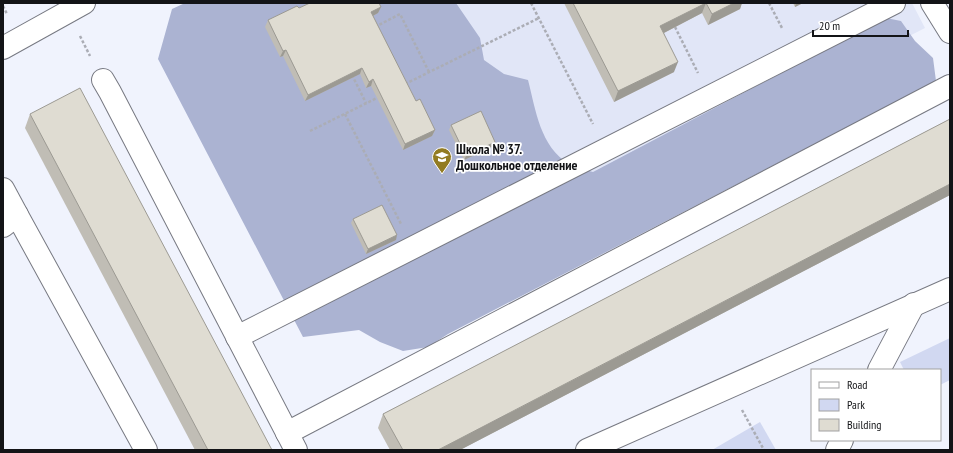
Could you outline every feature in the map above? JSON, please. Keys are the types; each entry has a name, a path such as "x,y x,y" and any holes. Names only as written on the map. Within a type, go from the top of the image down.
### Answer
{"lane":[{"path":"3,48 84,3"},
{"path":"237,337 894,3"},
{"path":"932,3 950,32"},
{"path":"103,80 292,442 950,86"},
{"path":"3,189 10,221 146,450"},
{"path":"586,450 950,289"},
{"path":"880,369 914,304"},
{"path":"837,450 842,441"}],"path":[{"path":"531,3 606,150"},
{"path":"372,28 400,14 430,72"},
{"path":"401,86 539,18"},
{"path":"675,27 710,96"},
{"path":"350,71 366,103"},
{"path":"310,131 380,96"},
{"path":"345,114 413,247"},
{"path":"728,387 764,450"}],"shaded area":[{"name":"Школа № 37. Дошкольное отделение","path":"185,3 456,3 480,38 484,60 504,74 528,80 541,127 551,148 569,164 577,168 593,172 886,18 901,21 915,41 933,58 936,81 448,334 428,347 403,351 380,342 359,330 303,337 158,59 172,9"},
{"name":"Школа № 37. Дошкольное отделение","path":"275,3 912,3 925,28 328,331"}],"green space":[{"path":"950,338 950,380 941,384 941,369 904,369 900,362"},
{"path":"760,422 776,450 712,450"}],"building":[{"path":"310,3 379,3 381,7 371,12 416,101 420,99 435,130 405,144 373,79 369,82 362,68 308,95 286,50 283,51 268,20 297,6 299,8"},
{"path":"573,3 706,3 660,26 678,62 618,91"},
{"path":"706,3 734,3 712,14"},
{"path":"80,88 272,450 208,450 30,114"},
{"path":"481,111 495,142 466,156 451,125"},
{"path":"950,119 950,184 438,450 403,450 383,414"},
{"path":"382,205 397,235 368,249 353,219"}],"place":[{"name":"Школа № 37. Дошкольное отделение","path":"442,174"}]}
